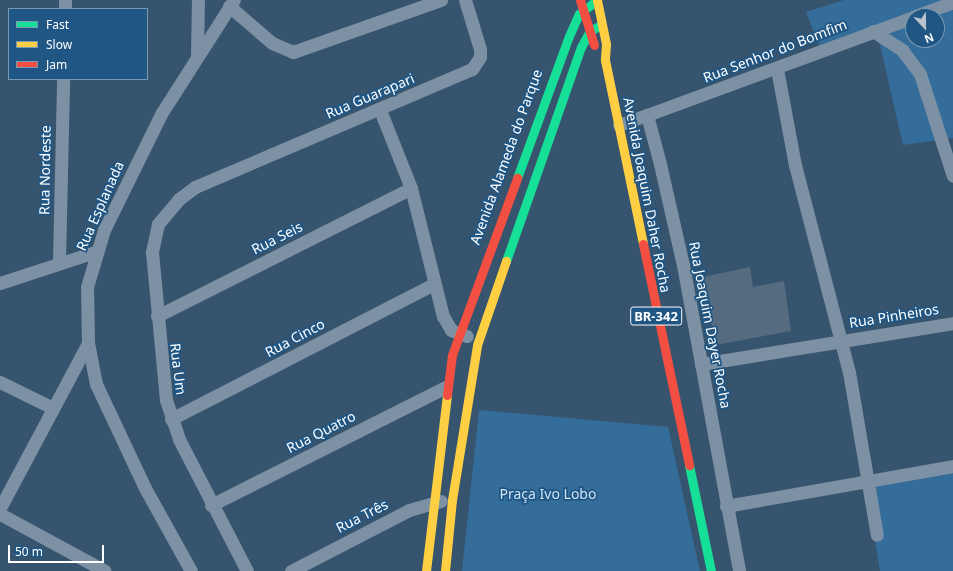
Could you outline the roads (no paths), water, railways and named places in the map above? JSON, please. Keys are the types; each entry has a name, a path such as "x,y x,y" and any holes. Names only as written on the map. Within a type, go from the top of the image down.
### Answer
{"street":[{"path":"197,55 198,0"},
{"path":"232,3 272,43 293,52 441,0"},
{"name":"Rua Guarapari","path":"211,179 380,110 461,75 476,64 480,49 465,0"},
{"name":"BR-342","path":"580,0 590,32 605,60"},
{"path":"583,10 597,0"},
{"name":"BR-342","path":"597,0 602,25 605,60"},
{"name":"Rua Senhor do Bomfim","path":"936,8 953,2"},
{"name":"Rua Esplanada","path":"191,571 114,426 96,384 88,343 87,287 95,252 161,114 197,55 232,3"},
{"name":"Avenida Alameda do Parque","path":"426,571 446,387 459,334 554,75 583,10"},
{"name":"Rua Senhor do Bomfim","path":"647,115 777,70 905,19"},
{"path":"445,571 452,500 479,338 581,47 590,32 602,25"},
{"path":"873,31 902,50 920,74 953,176"},
{"name":"Avenida Joaquim Daher Rocha","path":"605,60 673,403 711,571"},
{"path":"777,70 795,166 849,372 877,535"},
{"name":"Rua Nordeste","path":"59,261 63,80"},
{"path":"380,110 411,188 434,284 446,320 459,334 479,338"},
{"path":"619,125 647,115"},
{"name":"Rua Joaquim Dayer Rocha","path":"647,115 683,265 739,571"},
{"name":"Rua Um","path":"211,179 179,199 158,224 152,252 162,386 171,419 211,505 247,571"},
{"name":"Rua Seis","path":"157,316 411,188"},
{"path":"0,282 59,261 95,252"},
{"name":"Rua Cinco","path":"171,419 434,284"},
{"name":"Rua Pinheiros","path":"701,364 840,340 953,323"},
{"path":"0,508 51,407 88,343"},
{"path":"0,382 51,407"},
{"name":"Rua Quatro","path":"211,505 446,387"},
{"path":"726,506 867,479 953,466"},
{"name":"Rua Três","path":"291,571 409,510 434,502 452,500"},
{"path":"0,514 105,571"}],"park label":[{"name":"Praça Ivo Lobo","path":"548,494"}]}
